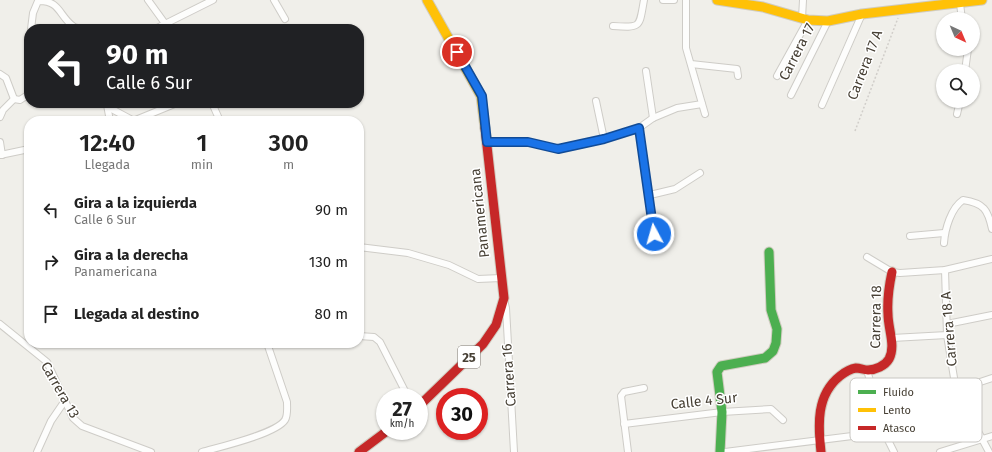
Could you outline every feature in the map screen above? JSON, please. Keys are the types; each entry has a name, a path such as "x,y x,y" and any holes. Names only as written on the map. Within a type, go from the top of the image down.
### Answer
{"street":[{"path":"31,24 32,13 38,1 46,0 57,6 70,24"},
{"path":"148,0 166,24"},
{"path":"173,24 213,0"},
{"path":"274,0 285,19"},
{"name":"Panamericana","path":"427,0 482,96 504,298 496,324 483,344 428,397"},
{"path":"613,26 634,27 638,25 640,22 644,0"},
{"path":"663,0 674,0"},
{"path":"686,0 686,48 704,114"},
{"path":"717,0 764,4 805,19 828,21 862,14 960,4 982,0"},
{"path":"777,76 805,19 803,0"},
{"path":"960,4 961,12"},
{"path":"822,105 862,14"},
{"name":"Carrera 17","path":"791,95 828,21"},
{"path":"691,64 737,69 738,76"},
{"path":"646,71 653,118"},
{"path":"0,74 6,78 14,99"},
{"path":"14,99 20,100 24,97"},
{"path":"0,117 3,110 14,99"},
{"path":"596,102 604,139"},
{"path":"487,142 528,142 558,149 604,139 639,128 653,118 677,108 702,104"},
{"path":"112,108 126,116"},
{"path":"145,116 164,108"},
{"path":"957,114 958,108"},
{"path":"639,128 650,195 654,234"},
{"path":"0,142 1,155 24,150"},
{"path":"650,195 675,189 700,173"},
{"path":"944,243 944,233 958,203 963,200 970,201 985,208 988,213 992,229"},
{"path":"910,236 944,233"},
{"path":"364,248 408,253 449,264 478,279 484,280 501,278"},
{"path":"720,452 722,412 717,372 721,366 765,358 773,351 776,343 777,329 771,310 769,252"},
{"path":"867,257 892,272 945,270 992,259"},
{"name":"Carrera 18 A","path":"945,270 947,335 954,378"},
{"name":"Carrera 18","path":"867,370 884,365 888,362 892,338 888,319 889,282 892,272"},
{"name":"Carrera 16","path":"504,298 506,308 514,452"},
{"path":"947,324 992,315"},
{"name":"Carrera 13","path":"0,324 24,344"},
{"path":"892,338 947,335"},
{"path":"364,336 374,337 380,342 403,388"},
{"name":"Carrera 13","path":"29,348 46,362 64,402 73,418 82,426 151,452"},
{"path":"202,452 269,432 284,421 287,412 287,402 269,348"},
{"path":"822,452 820,439 821,402 826,388 834,379 849,370 862,367 867,370 869,378"},
{"path":"982,381 992,378"},
{"path":"628,452 621,396 624,392 644,388"},
{"path":"37,452 51,421 64,402"},
{"name":"Calle 4 Sur","path":"624,424 722,412 771,409 783,420"},
{"path":"725,452 850,436"},
{"path":"982,439 992,436"},
{"path":"359,452 376,439"},
{"name":"Carrera 18 A","path":"982,439 988,452"},
{"path":"889,442 894,452"},
{"path":"940,452 972,442"}],"path":[{"name":"Carrera 17 A","path":"855,131 901,9"}],"traffic: fast":[{"path":"720,452 722,412 717,372 721,366 765,358 773,351 776,343 777,329 771,310 769,252"}],"traffic: slow":[{"path":"427,0 481,96 485,128"},
{"path":"717,0 763,7 808,20 828,21 862,14 982,0"}],"traffic: jam":[{"path":"428,397 483,344 496,325 504,298 485,128"},
{"path":"821,452 819,421 820,411 826,392 832,384 846,372 856,368 866,370 880,367 889,359 891,354 892,343 888,320 888,304 892,272"},
{"path":"359,452 376,439"}],"route":[{"path":"457,52 482,96 487,142 523,141 558,149 604,139 639,128 650,195 654,234"}]}
